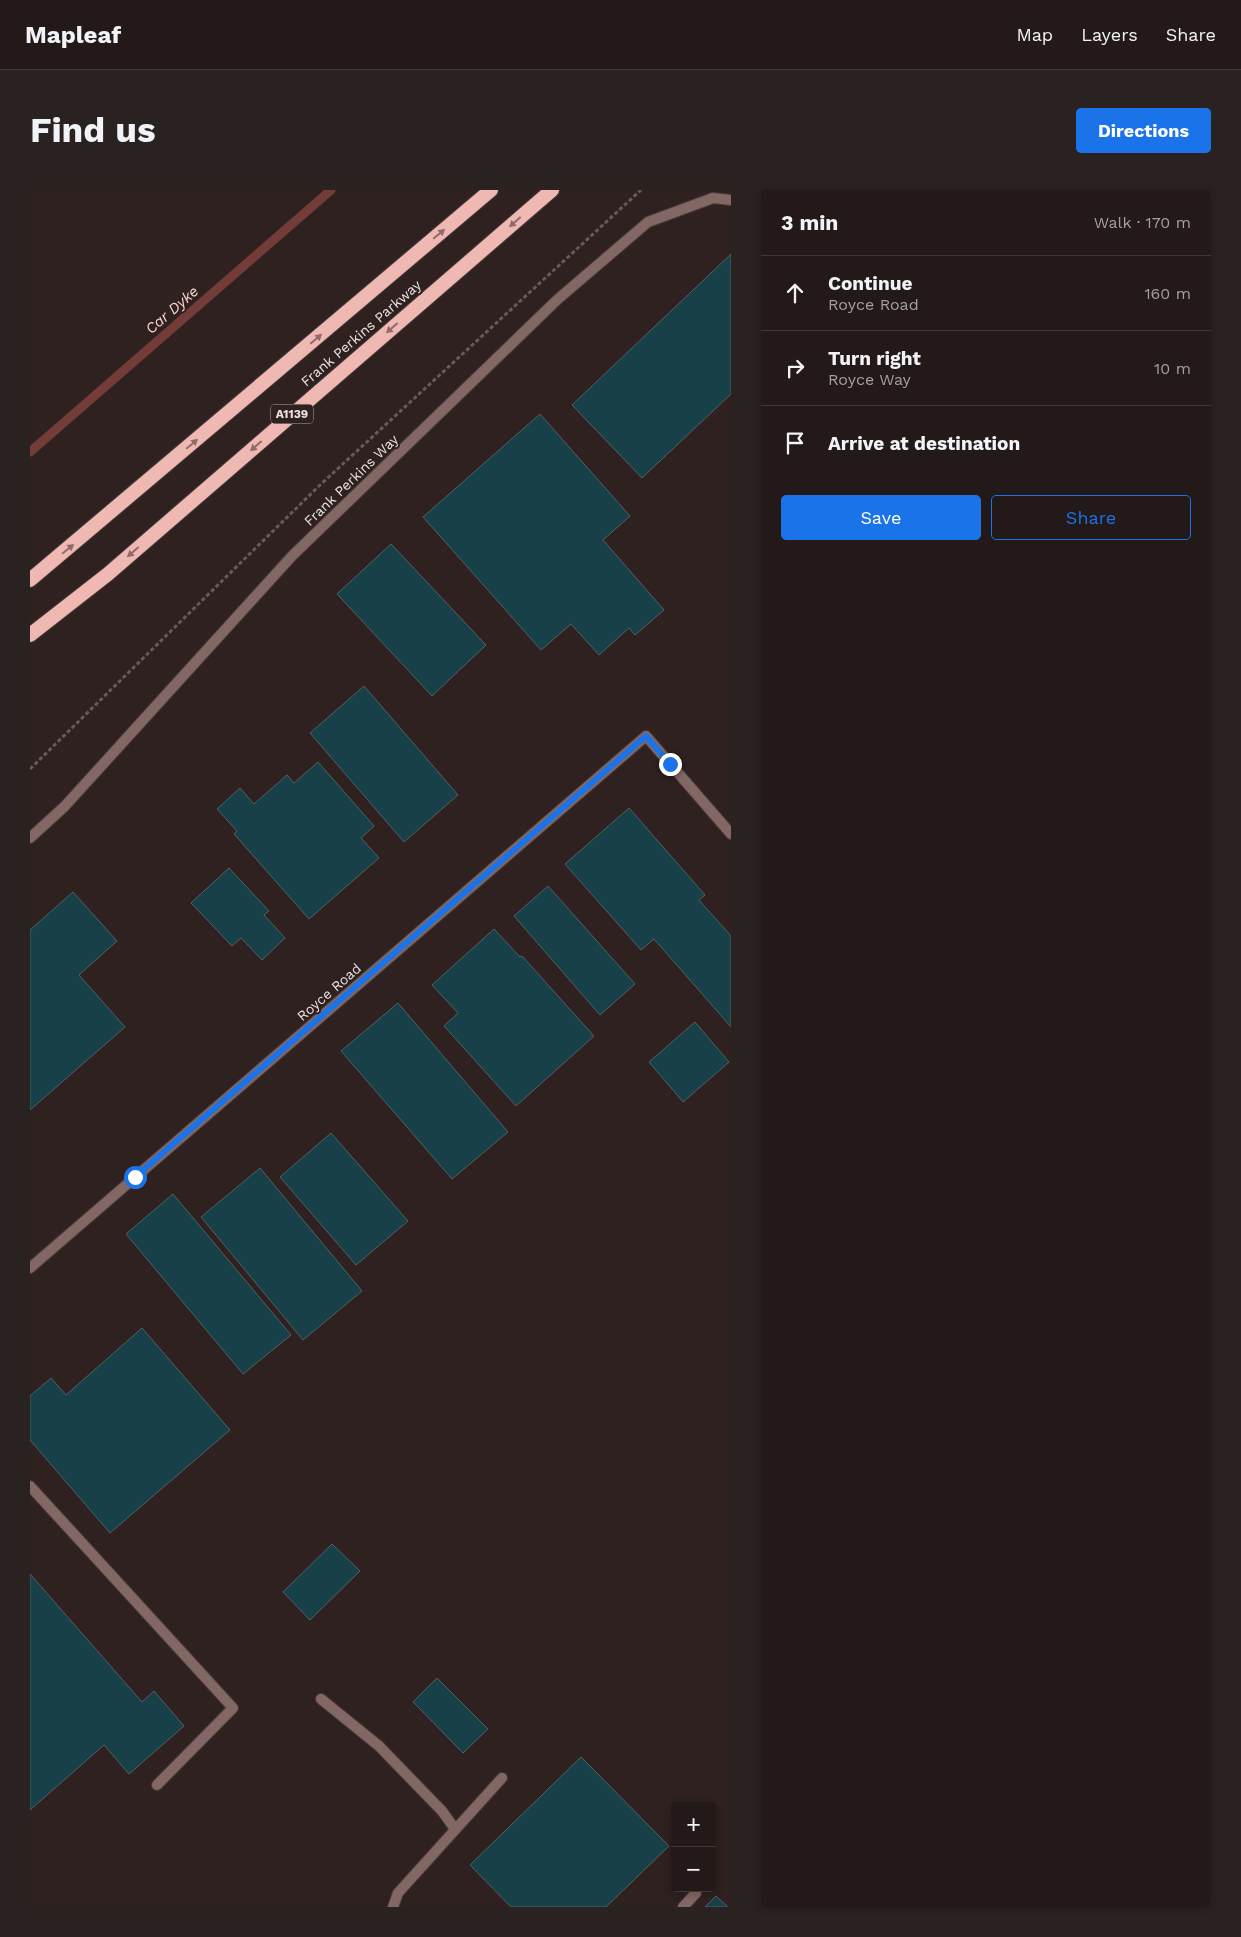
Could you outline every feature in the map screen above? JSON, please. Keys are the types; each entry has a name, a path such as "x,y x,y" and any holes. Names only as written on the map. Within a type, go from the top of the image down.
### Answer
{"highway":[{"name":"Frank Perkins Parkway","path":"30,580 491,190"},
{"name":"Frank Perkins Parkway","path":"30,636 108,574 552,190"}],"street":[{"name":"Frank Perkins Way","path":"30,838 65,806 292,556 558,299 648,222 713,198 731,200"},
{"name":"Royce Road","path":"30,1268 646,736 731,834"},
{"path":"30,1486 233,1708 157,1785"},
{"path":"321,1699 379,1746 442,1811 456,1829"},
{"path":"393,1907 398,1894 502,1778"},
{"path":"682,1907 696,1893"}],"path":[{"path":"30,769 320,485 641,190"}],"building":[{"path":"731,254 731,394 642,478 572,405"},
{"path":"540,414 630,516 603,540 664,610 635,635 629,628 599,655 571,624 541,650 423,517"},
{"path":"391,544 486,645 432,696 337,594"},
{"path":"364,686 458,795 404,842 310,733"},
{"path":"318,762 374,826 361,838 379,858 309,919 234,834 237,831 217,809 240,788 254,804 287,775 294,783"},
{"path":"629,808 705,895 699,900 731,936 731,1027 654,939 641,950 565,864"},
{"path":"229,868 269,911 264,915 285,938 262,960 241,938 232,946 191,903"},
{"path":"548,886 635,984 600,1015 514,916"},
{"path":"73,892 117,941 79,975 125,1027 30,1110 30,930"},
{"path":"494,929 520,957 522,956 594,1036 516,1106 444,1026 458,1013 432,985"},
{"path":"398,1003 508,1132 452,1179 341,1051"},
{"path":"695,1022 729,1062 683,1102 649,1062"},
{"path":"331,1133 408,1221 356,1265 280,1177"},
{"path":"260,1168 362,1291 303,1340 201,1217"},
{"path":"173,1194 291,1335 243,1374 126,1234"},
{"path":"142,1328 230,1430 110,1533 30,1440 30,1396 51,1378 66,1395"},
{"path":"332,1544 360,1571 310,1620 283,1592"},
{"path":"30,1574 142,1702 154,1691 184,1726 129,1774 104,1745 30,1810"},
{"path":"437,1678 488,1729 463,1753 413,1702"},
{"path":"581,1757 669,1846 606,1907 511,1907 470,1865"},
{"path":"716,1896 728,1907 705,1907"}],"waterway":[{"name":"Car Dyke","path":"30,452 331,190"}],"route":[{"path":"135,1177 646,736 670,764"}]}
